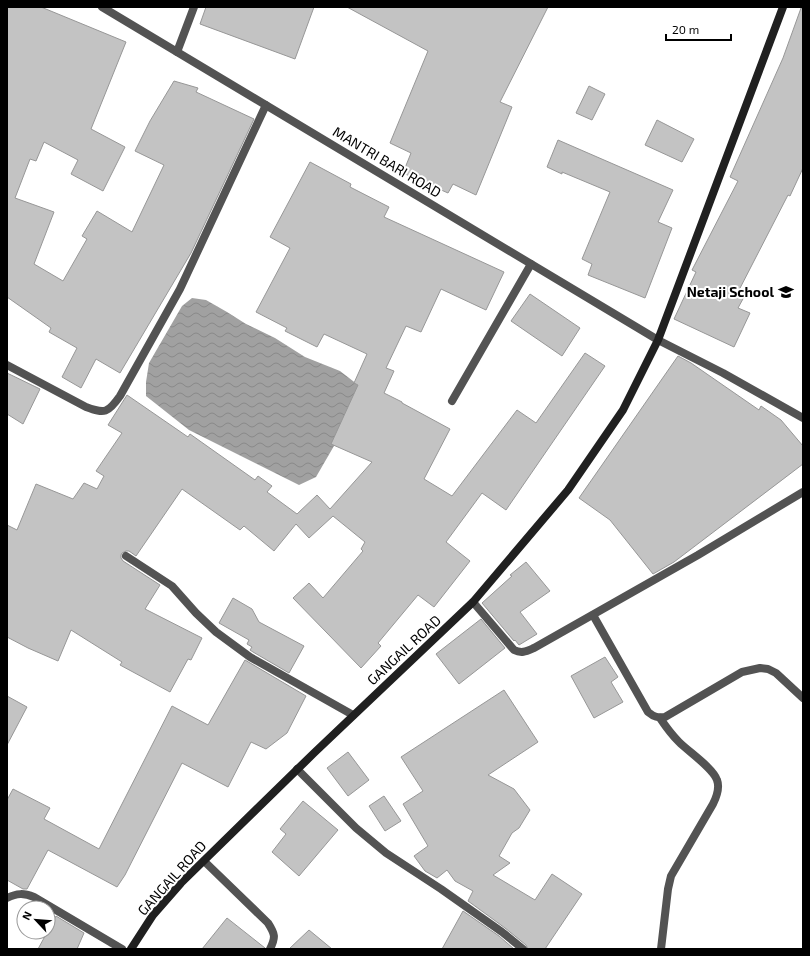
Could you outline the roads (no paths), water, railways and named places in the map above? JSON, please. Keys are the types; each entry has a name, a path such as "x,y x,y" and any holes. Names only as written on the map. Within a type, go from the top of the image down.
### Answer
{"street":[{"name":"MANTRI BARI ROAD","path":"102,7 658,340 803,418"},
{"path":"177,52 194,7"},
{"name":"GANGAIL ROAD","path":"131,949 153,915 181,883 353,715 473,602 568,490 623,410 658,340 784,7"},
{"path":"7,365 98,412 106,411 113,406 180,289 266,105"},
{"path":"452,401 530,264"},
{"path":"473,602 514,650 524,652 534,648 698,555 803,492"},
{"path":"126,556 172,586 196,613 216,632 250,657 353,715"},
{"path":"593,615 648,712 654,716 660,718 665,717 742,672 760,668 768,669 776,673 803,698"},
{"path":"660,718 680,743 714,773 718,788 713,804 671,876 668,889 661,949"},
{"path":"297,769 356,828 386,853 441,889 502,932 523,949"},
{"path":"204,861 268,923 274,936 270,949"},
{"path":"7,898 19,893 34,897 122,949"}],"water":[{"path":"192,298 206,300 246,324 275,338 305,357 340,371 362,388 338,439 316,477 299,485 189,430 146,396 146,382 149,363 182,306"}],"place":[{"name":"Netaji School","path":"786,292"}]}
